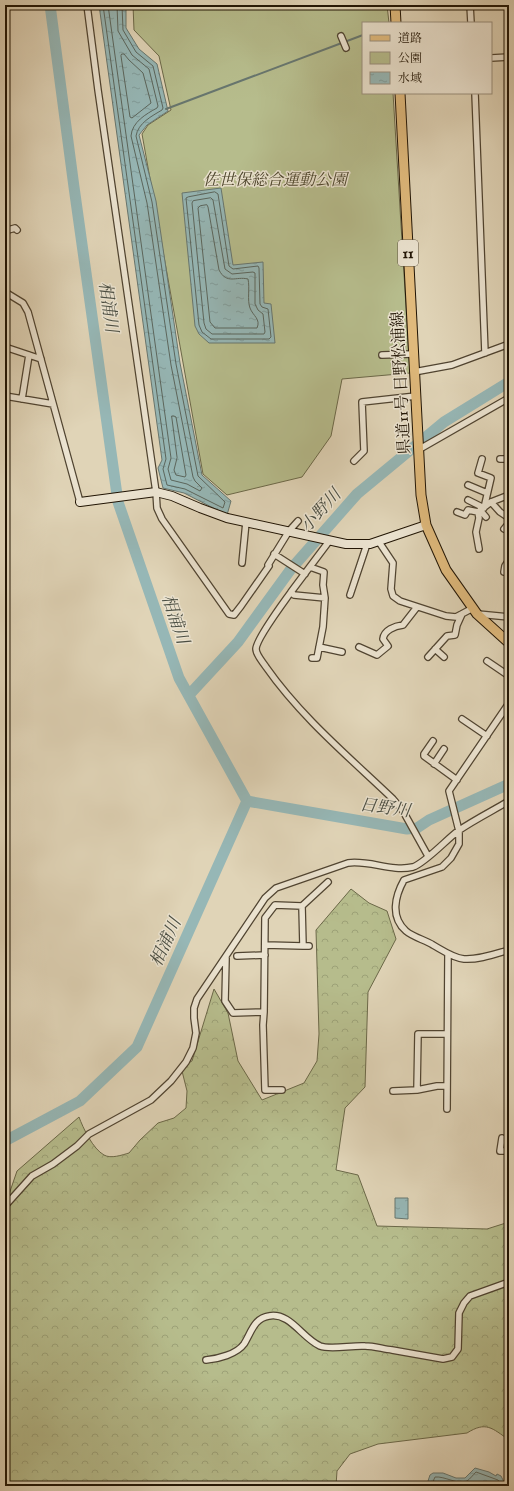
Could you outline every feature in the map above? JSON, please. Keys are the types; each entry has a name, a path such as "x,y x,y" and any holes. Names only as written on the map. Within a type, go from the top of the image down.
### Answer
{"main road":[{"path":"395,5 396,22"},
{"name":"県道11号 日野松浦線","path":"400,94 410,354 414,372 421,495 426,525 446,570 475,610 509,643"}],"street":[{"path":"87,5 157,508 162,519 229,614 234,615 269,566 268,565 275,554 298,521"},
{"path":"470,5 472,22"},
{"path":"341,36 346,48"},
{"path":"492,58 509,57"},
{"path":"475,94 485,354"},
{"path":"5,231 15,228 17,230"},
{"path":"5,292 23,303 28,312 53,404 84,501 154,492 172,496 220,515 346,544 367,544 379,542 426,525"},
{"path":"414,372 452,365 509,344"},
{"path":"5,347 41,359"},
{"path":"382,355 410,354"},
{"path":"22,399 29,355"},
{"path":"5,396 53,404"},
{"path":"354,461 364,451 362,402 416,396"},
{"path":"418,450 509,398"},
{"path":"479,549 476,532 481,510 492,478 478,472 482,459"},
{"path":"500,459 509,459"},
{"path":"468,485 487,493"},
{"path":"458,512 465,515 468,510 481,510 491,502 509,495"},
{"path":"468,500 481,510 486,517"},
{"path":"491,502 500,512 509,518"},
{"path":"242,563 246,522"},
{"path":"504,529 509,523"},
{"path":"329,540 273,618 257,644 256,649 260,658 274,679 308,718 393,799 403,811 428,856"},
{"path":"379,542 393,563 390,589 393,596 400,601 446,616 456,617 475,610 509,617"},
{"path":"350,595 367,544"},
{"path":"275,554 305,574"},
{"path":"504,572 505,566 509,560"},
{"path":"310,567 324,572 323,585 325,598 323,627 317,658 312,658"},
{"path":"291,592 294,595 325,598"},
{"path":"358,648 377,655 388,646 383,639 383,635 402,624 417,607"},
{"path":"428,657 447,636 455,635 457,625 462,614"},
{"path":"451,636 459,641"},
{"path":"319,647 342,652"},
{"path":"435,649 444,657"},
{"path":"486,661 509,676"},
{"path":"509,703 449,791 458,828 459,844 451,858 442,868 404,880 399,889 395,902 396,915 400,924 406,931 448,954 463,959 486,956 509,950"},
{"path":"462,719 487,736"},
{"path":"433,741 424,756 457,780"},
{"path":"434,764 444,749"},
{"path":"5,1206 32,1176 53,1164 77,1146 89,1134 151,1100 171,1081 186,1062 193,1048 196,1033 194,1008 197,999 265,898 276,888 348,863 357,862 401,868 424,862 428,856 458,828 509,801"},
{"path":"282,1090 265,1090 263,1025 265,918 274,905 302,906 328,882"},
{"path":"265,945 306,946 302,906"},
{"path":"447,1109 448,954"},
{"path":"238,956 265,955"},
{"path":"226,957 225,1001 229,1007 233,1012 264,1012"},
{"path":"417,1090 418,1034 447,1034"},
{"path":"393,1091 417,1090 437,1086 446,1086"},
{"path":"502,1138 500,1151 509,1151"},
{"path":"206,1360 217,1359 230,1354 243,1345 252,1329 262,1317 271,1315 288,1320 318,1345 325,1347 366,1346 443,1359 452,1357 458,1349 459,1313 464,1303 470,1296 509,1282"}],"green space":[{"name":"佐世保総合運動公園","path":"133,5 387,5 389,22 362,22 362,94 393,94 410,373 342,379 331,436 302,477 227,495 203,474 142,134 148,125 171,110 159,56 134,30"},
{"path":"351,889 369,903 387,911 396,939 368,992 365,1087 345,1108 336,1170 358,1175 377,1226 487,1229 509,1222 509,1440 493,1429 479,1427 467,1433 378,1444 350,1454 337,1471 336,1486 5,1486 5,1206 17,1171 79,1117 96,1148 104,1155 113,1157 129,1153 158,1123 174,1118 186,1108 187,1091 181,1067 192,1061 214,989 228,1013 238,1061 262,1100 304,1083 317,1061 319,1034 316,930"}],"water":[{"path":"99,5 126,5 126,28 139,49 157,64 168,111 147,125 139,135 156,201 180,363 202,475 231,501 227,515 184,493 163,488 158,468 162,460"},
{"path":"221,188 233,265 263,262 264,303 271,304 275,343 209,343 199,334 195,326 182,193"},
{"path":"395,1198 408,1198 408,1219 395,1218"},
{"path":"475,1468 489,1472 496,1476 497,1474 501,1476 506,1486 429,1486 427,1484 430,1475 433,1473 443,1473 456,1478 465,1478"}],"waterway":[{"name":"相浦川","path":"5,1141 80,1101 137,1047 247,801 179,678 118,502 50,5"},
{"path":"166,109 362,35"},
{"name":"小野川","path":"189,695 238,642 291,569 357,494 444,422 509,382"},
{"name":"日野川","path":"247,801 407,829 417,828 429,820 509,784"}]}
